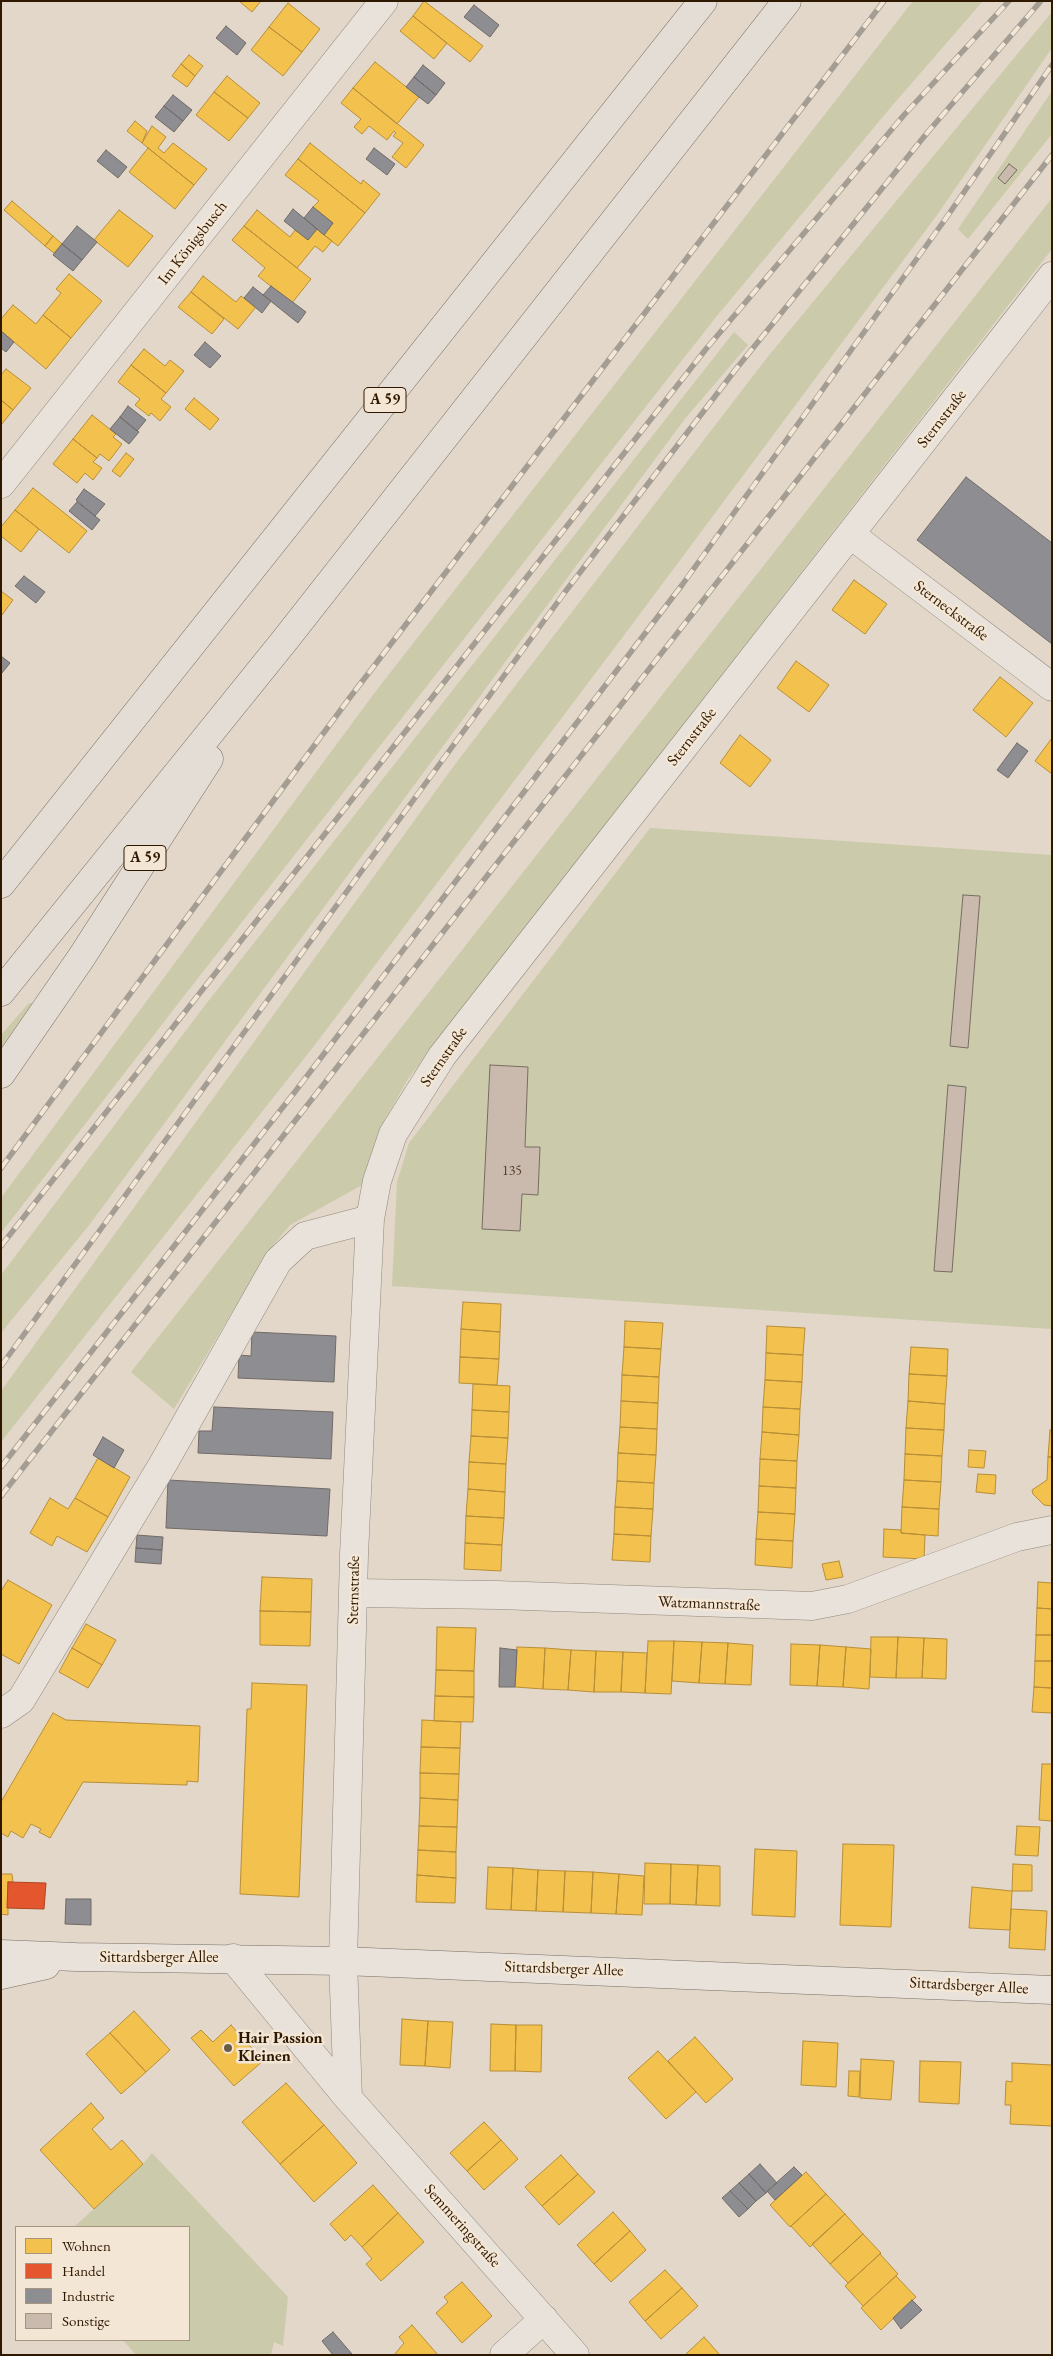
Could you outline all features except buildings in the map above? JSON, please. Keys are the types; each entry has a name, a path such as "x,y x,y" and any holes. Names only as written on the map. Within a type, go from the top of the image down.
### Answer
{"highway":[{"name":"A 59","path":"1,884 703,1"},
{"name":"A 59","path":"1,992 285,640 788,1"},
{"name":"A 59","path":"1,1074 81,958 285,640"},
{"path":"1,862 68,800"}],"street":[{"name":"Im Königsbusch","path":"1,484 384,1"},
{"name":"Sternstraße","path":"344,1961 354,1593 370,1219 377,1181 393,1134 442,1056 1052,276"},
{"name":"Sterneckstraße","path":"851,535 1052,687"},
{"path":"1,1714 21,1700 163,1464 278,1261 305,1236 370,1219"},
{"name":"Watzmannstraße","path":"354,1593 497,1595 812,1606 848,1599 1017,1537 1052,1530"},
{"name":"Sittardsberger Allee","path":"1,1954 344,1961 1052,1990"},
{"name":"Sittardsberger Allee","path":"1,1975 76,1957"},
{"name":"Semmeringstraße","path":"233,1958 348,2098 575,2355"},
{"path":"344,1961 348,2098"},
{"path":"504,2355 544,2319"}],"green space":[{"path":"913,1 983,1 891,107 716,317 184,996 1,1233 1,1198 376,691"},
{"path":"1052,12 1052,48 937,215 628,630 314,1046 1,1442 1,1391 456,763 766,359"},
{"path":"1052,91 1052,134 968,239 958,229"},
{"path":"1052,198 1052,249 408,1079 383,1123 362,1185 290,1225 270,1249 174,1409 131,1372"},
{"path":"734,332 748,345 684,420 90,1224 1,1333 1,1275 206,1004"},
{"path":"650,828 1052,855 1052,1329 392,1286 397,1182 409,1143"},
{"path":"29,1003 33,1003 32,1009 1,1055 1,1035"},
{"path":"152,2153 288,2297 283,2346 274,2342 271,2355 136,2355 124,2341 190,2341 190,2226 75,2226 143,2164"}],"railway":[{"path":"1,1168 351,696 884,1"},
{"path":"1,1246 706,349 904,115 1009,1"},
{"path":"1,1366 565,592 736,369 927,133 1041,1"},
{"path":"1,1467 294,1093 682,585 944,221 1052,65"},
{"path":"1,1496 1052,155"}],"place":[{"name":"Hair Passion Kleinen","path":"228,2048"}]}
